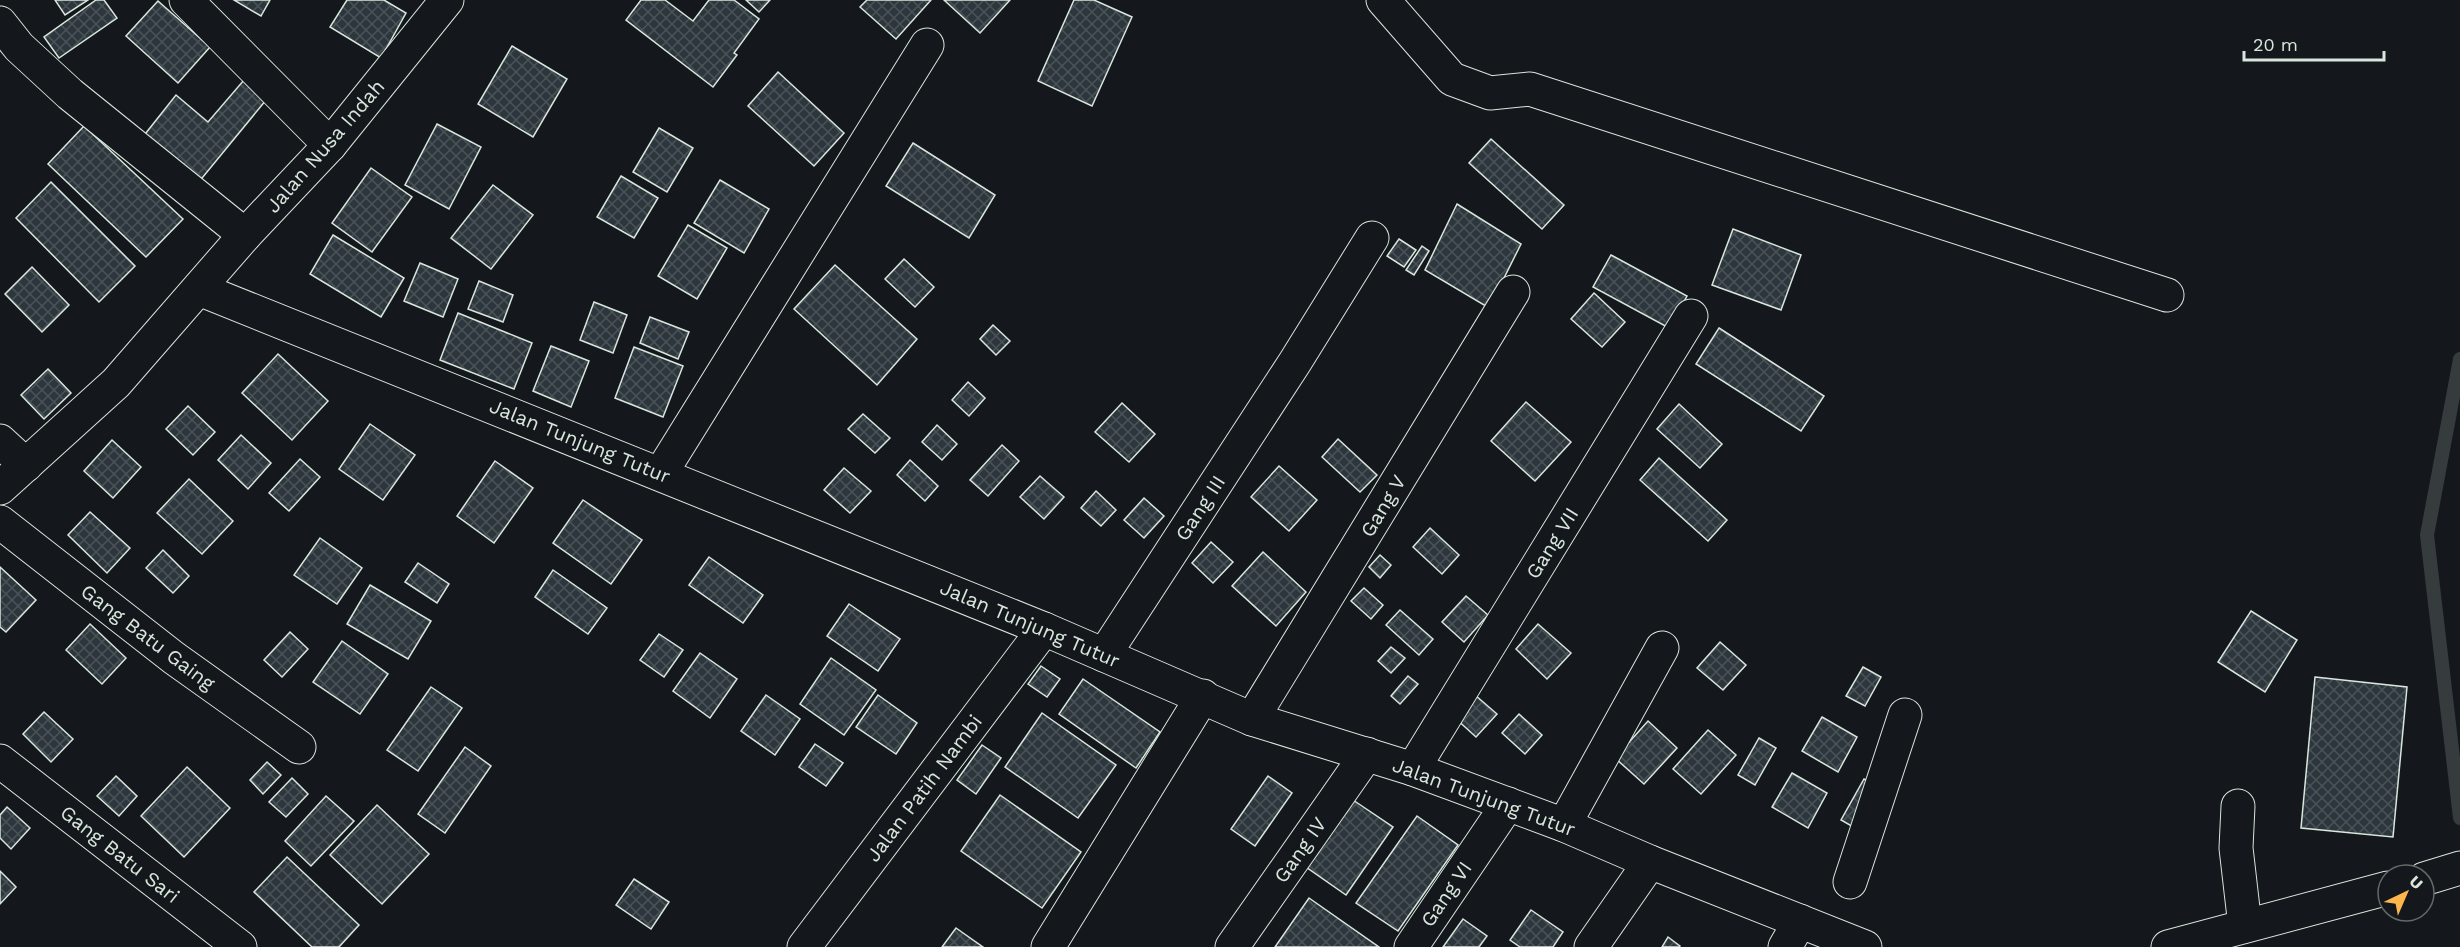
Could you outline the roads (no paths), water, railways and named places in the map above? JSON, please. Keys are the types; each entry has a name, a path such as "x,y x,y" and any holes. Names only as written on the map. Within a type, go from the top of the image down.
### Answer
{"street":[{"path":"186,0 330,145"},
{"name":"Jalan Nusa Indah","path":"0,488 116,383 245,235 330,145 447,0"},
{"path":"1383,0 1452,79 1490,93 1530,89 2167,295"},
{"path":"0,23 19,47 70,94 245,235"},
{"path":"661,473 927,45"},
{"name":"Gang III","path":"1104,655 1295,362 1372,238"},
{"name":"Jalan Tunjung Tutur","path":"199,289 1044,629 1252,719 1413,769 1564,825 1650,862 1792,934 1865,947"},
{"name":"Gang V","path":"1252,719 1513,292"},
{"name":"Gang VII","path":"1413,769 1691,316"},
{"path":"0,441 26,465"},
{"name":"Gang Batu Gaing","path":"0,522 174,658 299,747"},
{"name":"Jalan Patih Nambi","path":"804,947 1044,629"},
{"path":"1564,825 1662,648"},
{"path":"1048,947 1203,696"},
{"path":"1850,882 1905,715"},
{"name":"Gang IV","path":"1232,947 1367,754"},
{"name":"Gang Batu Sari","path":"0,761 240,947"},
{"name":"Gang VI","path":"1411,947 1508,804"},
{"path":"2238,806 2236,848 2262,931"},
{"path":"1591,947 1650,862"},
{"path":"2436,875 2460,868"},
{"path":"2168,947 2262,931 2376,892"}],"waterway":[{"path":"2460,359 2427,535 2460,818"}]}
